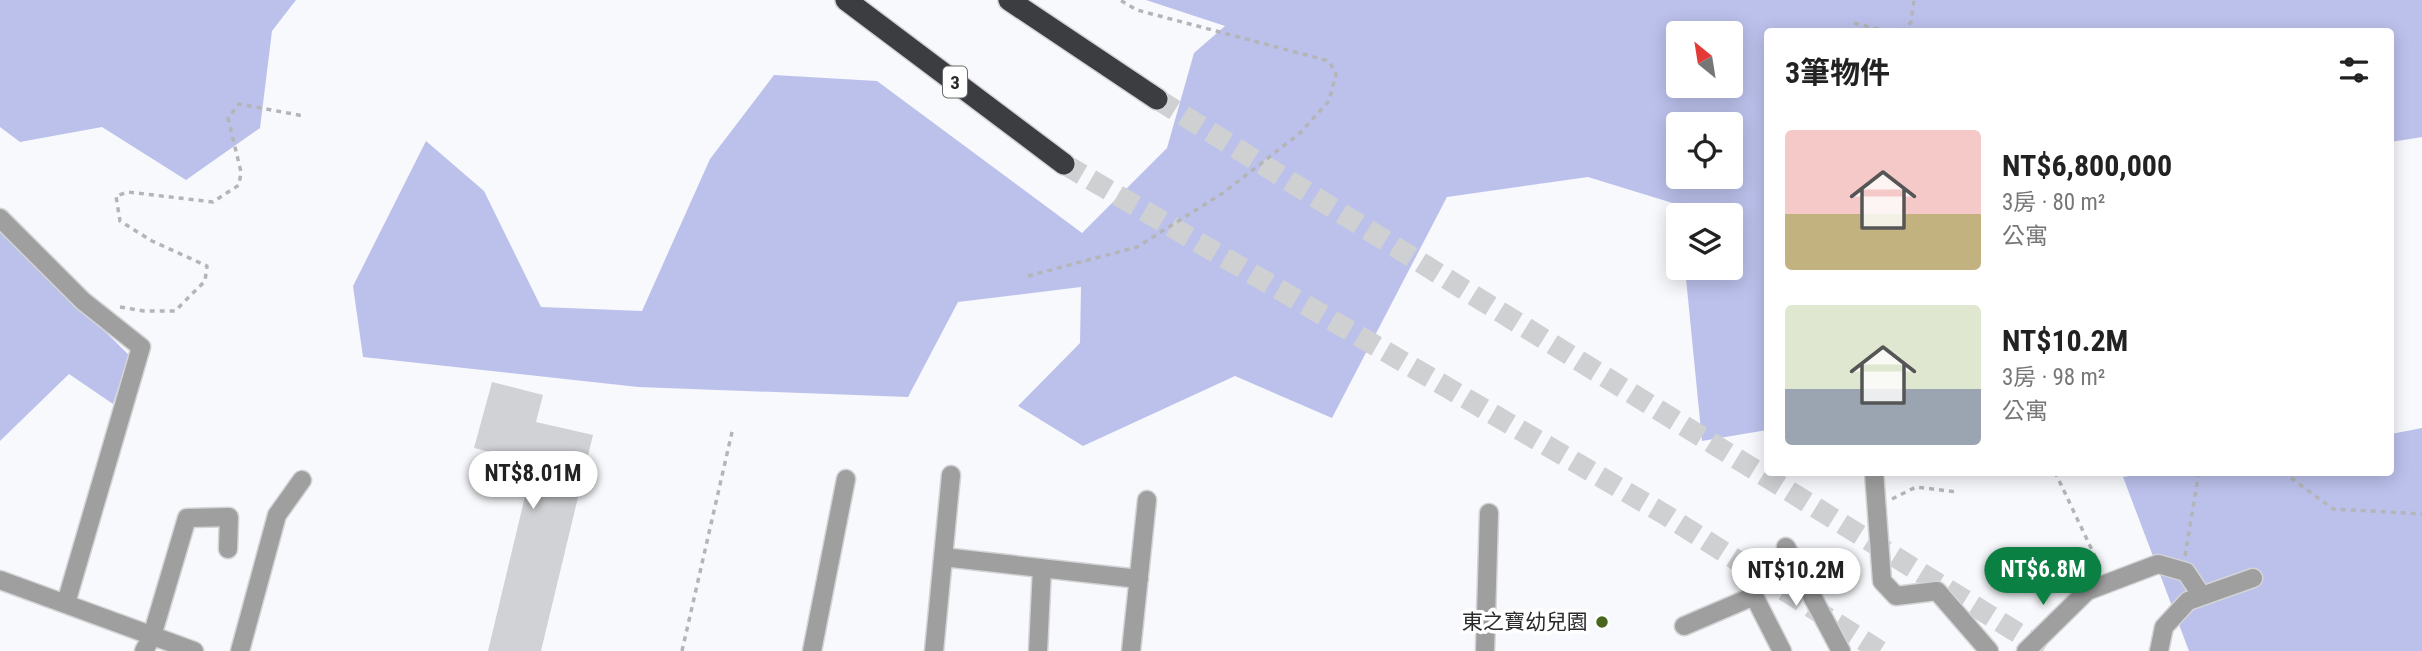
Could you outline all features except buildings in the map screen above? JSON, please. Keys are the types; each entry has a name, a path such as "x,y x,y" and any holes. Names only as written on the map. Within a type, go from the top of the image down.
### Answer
{"highway":[{"name":"3","path":"846,0 1064,164"},
{"path":"1009,0 1157,99"}],"street":[{"path":"0,218 83,301 141,347 66,603"},
{"path":"934,651 951,475"},
{"path":"1874,476 1882,581 1896,596 1937,591 1989,651"},
{"path":"812,651 846,479"},
{"path":"240,651 277,515 302,480"},
{"path":"1132,651 1147,500"},
{"path":"1485,651 1489,513"},
{"path":"148,643 187,518 229,517 228,549"},
{"path":"1786,547 1841,651"},
{"path":"943,557 1139,579"},
{"path":"2026,651 2087,591 2158,564 2186,572 2202,596"},
{"path":"1038,651 1042,568"},
{"path":"2159,651 2164,627 2188,601 2253,578"},
{"path":"0,580 66,603 148,643 194,651"},
{"path":"1684,626 1754,596 1782,651"}],"path":[{"path":"1028,276 1136,247 1223,193 1300,133 1328,101 1336,74 1329,61 1137,10 1120,0"},
{"path":"1906,28 1911,22 1914,0"},
{"path":"1854,23 1874,28"},
{"path":"119,307 144,311 175,311 205,281 207,266 152,240 120,220 116,197 128,192 213,202 239,185 241,172 228,118 239,104 304,116"},
{"path":"682,651 732,432"},
{"path":"2057,476 2107,583"},
{"path":"2182,571 2198,476"},
{"path":"2288,476 2333,509 2422,514"},
{"path":"1877,507 1916,487 1956,492"}],"shaded area":[{"path":"0,0 296,0 272,31 260,128 186,180 102,127 20,142 0,127"},
{"path":"1146,0 2422,0 2422,137 2394,142 2394,28 1764,28 1764,431 1702,441 1686,280 1743,280 1743,203 1672,203 1588,177 1447,197 1332,418 1235,376 1083,446 1018,406 1080,343 1081,287 958,302 908,397 638,387 363,357 353,286 426,141 484,191 541,307 642,311 710,159 774,75 877,81 1082,233 1167,148 1194,53 1225,26"},
{"path":"0,229 129,355 113,404 69,374 0,441"},
{"path":"2422,428 2422,651 2189,651 2123,477 2394,476 2394,433"}],"tunnel":[{"path":"1157,99 1764,475"},
{"path":"1064,164 1664,514 1880,651"},
{"path":"1765,476 2047,651"}],"place":[{"name":"東之寶幼兒園","path":"1602,622"}]}
